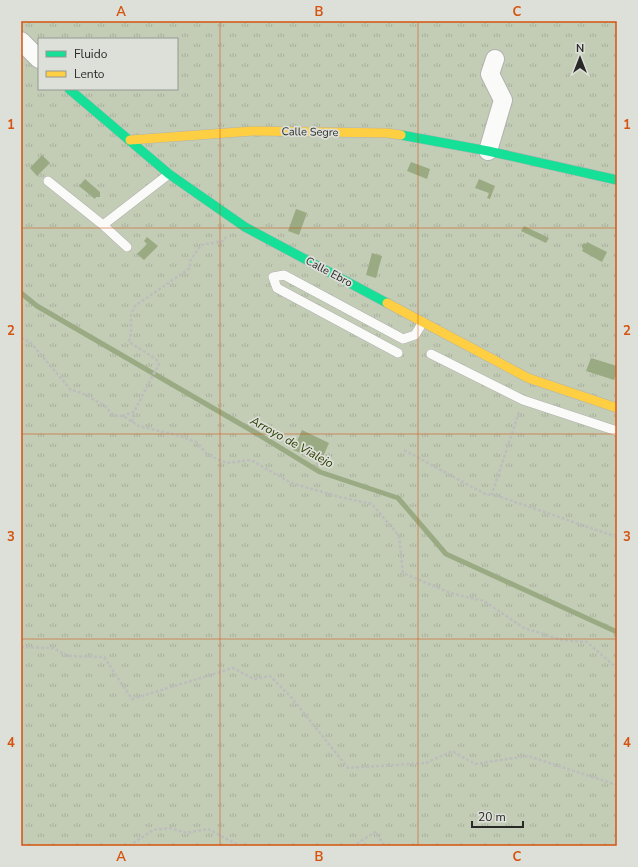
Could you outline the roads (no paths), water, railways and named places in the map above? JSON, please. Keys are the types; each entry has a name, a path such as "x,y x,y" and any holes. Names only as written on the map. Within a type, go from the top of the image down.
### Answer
{"street":[{"path":"21,41 38,58"},
{"path":"488,151 503,100 490,74 495,59"},
{"name":"Calle Ebro","path":"70,90 169,174 245,227 528,378 617,408"},
{"name":"Calle Segre","path":"130,140 253,130 387,133 488,151 617,180"}],"lane":[{"path":"103,225 169,174"},
{"path":"48,180 103,225 127,247"},
{"path":"398,353 277,288 273,277 284,275 403,339 415,335 423,322"},
{"path":"431,354 523,400 617,431"}],"waterway":[{"name":"Arroyo de Vialejo","path":"21,293 37,306 256,433 320,472 398,498 446,554 617,632"}]}
